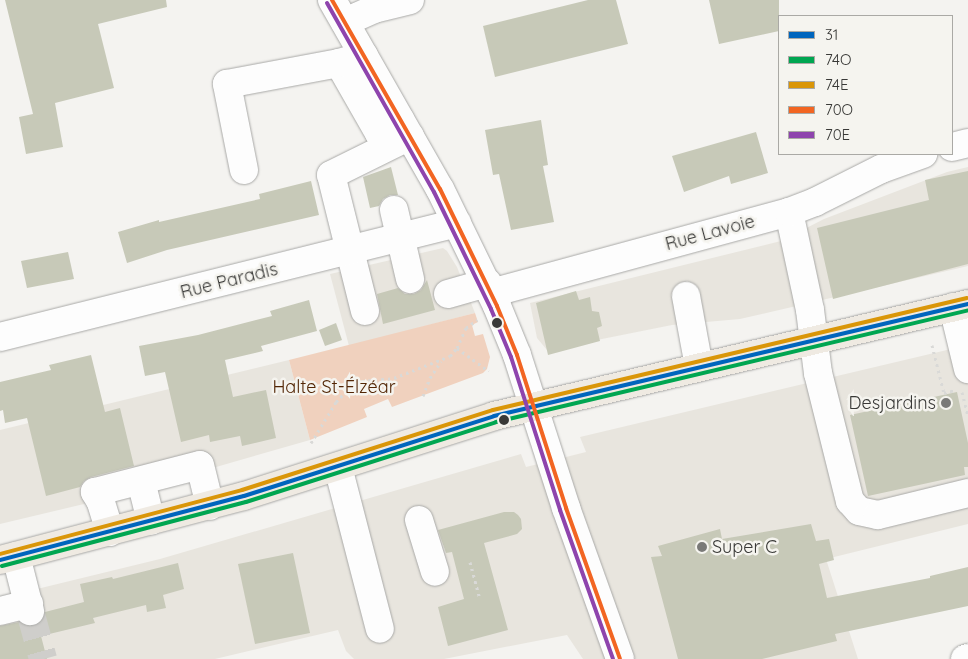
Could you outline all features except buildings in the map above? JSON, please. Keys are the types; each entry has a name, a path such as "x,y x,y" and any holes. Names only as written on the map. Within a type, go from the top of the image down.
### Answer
{"main road":[{"path":"8,558 210,506 494,416 961,306"}],"street":[{"path":"410,0 374,9 338,11 351,59 394,134 457,223 489,288 512,342 532,407 620,659"},
{"path":"244,170 227,84 351,59"},
{"path":"366,311 332,175 394,134"},
{"path":"953,146 968,142"},
{"name":"Rue Lavoie","path":"448,294 489,288 789,212 815,202 872,172 919,155"},
{"path":"394,210 410,279"},
{"path":"789,212 810,310 818,373 850,501 854,507 866,514 878,515 968,493"},
{"name":"Rue Paradis","path":"0,337 400,239 457,223"},
{"path":"686,296 699,367"},
{"path":"961,306 964,378"},
{"path":"110,532 101,502 95,492 200,465 210,506"},
{"path":"338,467 380,628"},
{"path":"140,481 151,522"},
{"path":"419,520 435,572"},
{"path":"0,611 29,608 8,558"}],"path":[{"path":"311,443 336,402 353,384 362,381 394,378 450,356 457,348 466,328 480,318"},
{"path":"457,348 489,372"},
{"path":"423,396 430,378 442,359"},
{"path":"964,378 968,416"},
{"path":"470,562 480,599"}],"shaded area":[{"path":"968,167 968,266 740,319 672,325 547,350 537,338 530,303 781,241 824,219 947,172"},
{"path":"443,248 457,267 475,313 349,346 330,274"},
{"path":"968,345 968,524 826,559 858,659 583,659 567,635 444,659 354,659 346,651 338,630 215,659 0,659 0,598 160,559 521,454 526,467 586,452 580,437"},
{"path":"289,360 310,440 105,499 0,524 0,430"}],"green space":[{"name":"Halte St-Élzéar","path":"475,313 478,322 472,325 475,336 483,334 490,357 487,369 483,373 392,407 388,399 364,409 367,417 310,440 289,360"}],"tunnel":[{"path":"30,611 43,659"}],"transit line":[{"name":"70O","path":"332,0 440,189 497,306 517,355 566,508 620,659"},
{"name":"70E","path":"327,3 434,192 491,309 511,357 560,510 613,659"},
{"name":"74E","path":"0,554 242,490 493,410 967,298"},
{"name":"31","path":"0,560 244,496 494,416 968,304"},
{"name":"74O","path":"2,566 246,502 496,422 968,310"}],"place":[{"name":"Desjardins","path":"946,403"},
{"name":"Super C","path":"702,547"}]}
